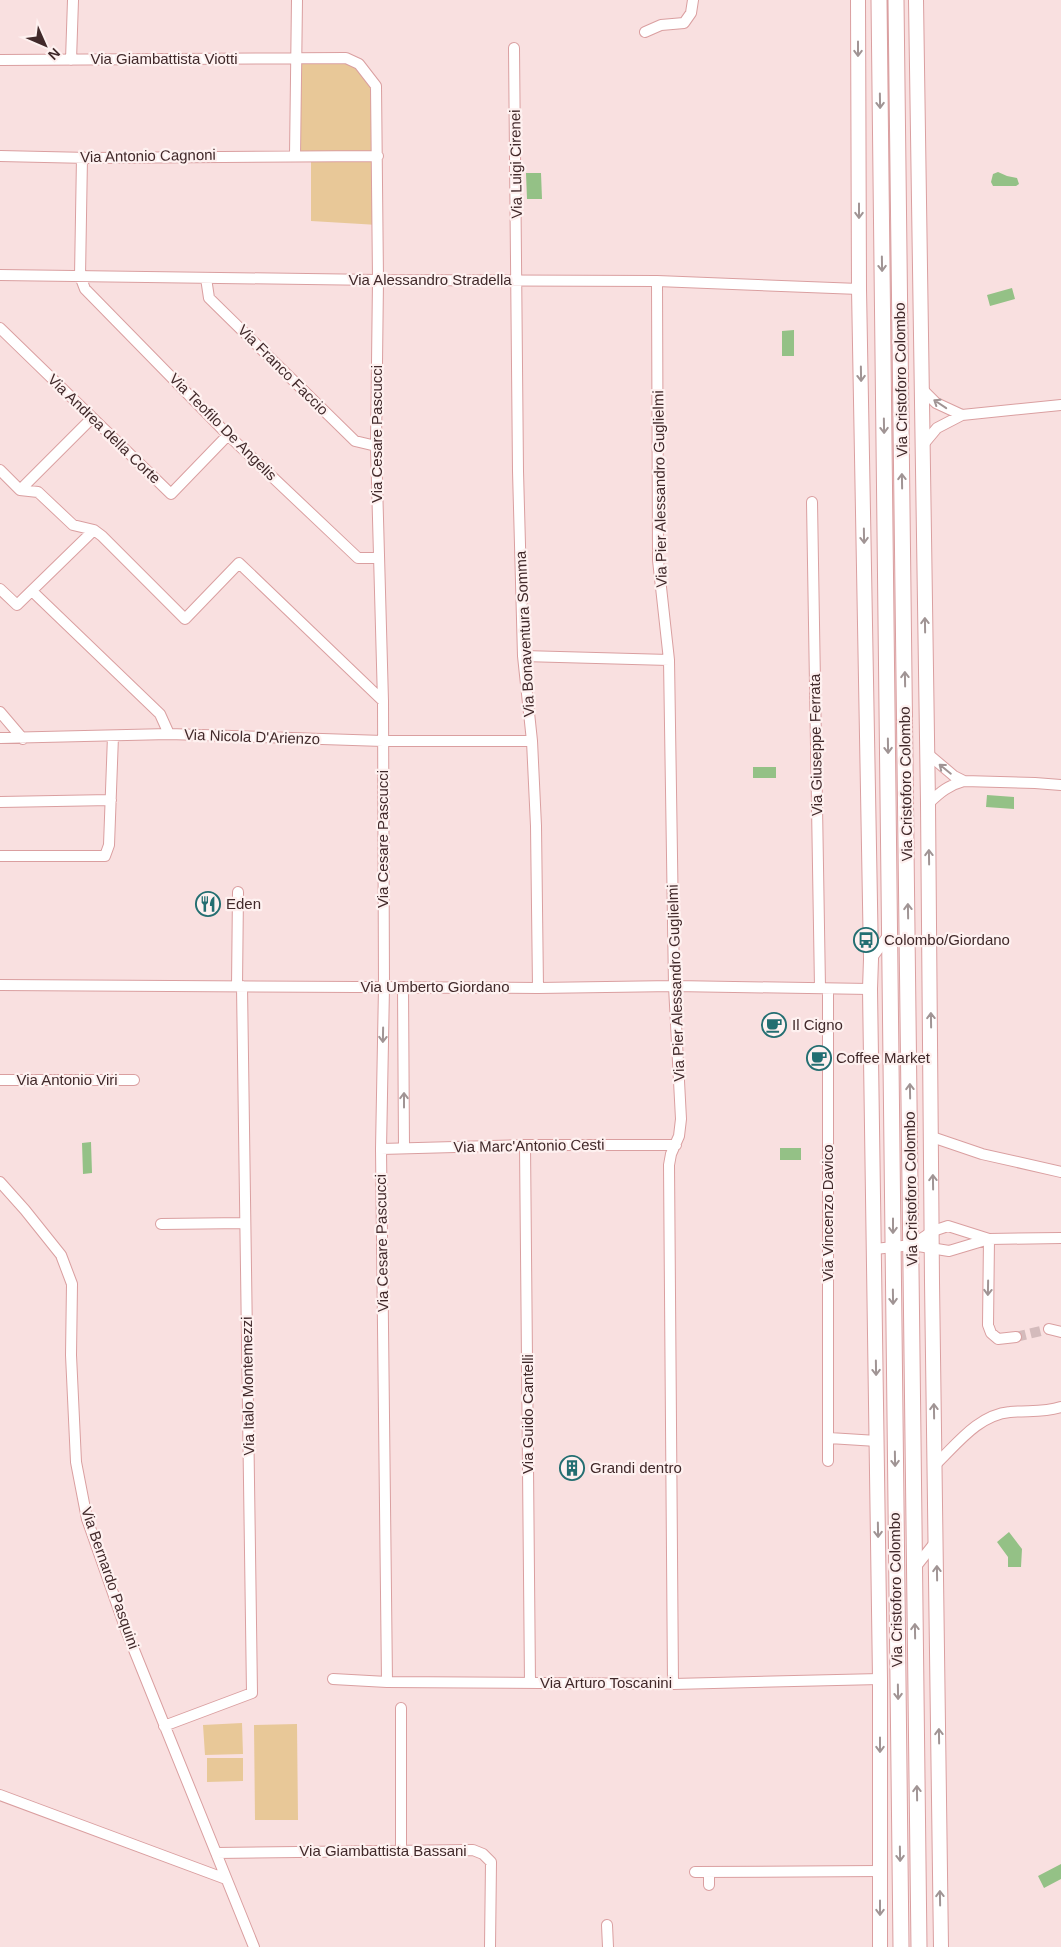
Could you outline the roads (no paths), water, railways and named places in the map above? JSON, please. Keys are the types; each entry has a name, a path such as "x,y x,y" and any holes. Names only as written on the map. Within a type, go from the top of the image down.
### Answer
{"main road":[{"name":"Via Cristoforo Colombo","path":"879,0 901,1947"},
{"name":"Via Cristoforo Colombo","path":"896,0 919,1947"}],"street":[{"path":"71,60 73,0"},
{"path":"295,156 297,0"},
{"path":"644,32 661,25 684,24 691,13 693,0"},
{"name":"Via Cristoforo Colombo","path":"858,0 859,288 871,959 880,1679 880,1947"},
{"name":"Via Cristoforo Colombo","path":"916,0 928,754 941,1947"},
{"name":"Via Luigi Cirenei","path":"514,48 517,280"},
{"name":"Via Giambattista Viotti","path":"0,60 297,58"},
{"name":"Via Cesare Pascucci","path":"297,58 346,58 359,64 376,86 378,156 376,446 383,701 384,987 381,1149 387,1682"},
{"name":"Via Antonio Cagnoni","path":"0,156 378,156"},
{"path":"80,276 82,157"},
{"name":"Via Alessandro Stradella","path":"0,275 378,280 657,281 859,288"},
{"name":"Via Teofilo De Angelis","path":"80,276 85,289 228,434 358,558 378,558"},
{"name":"Via Franco Faccio","path":"206,278 209,298 355,441 376,446"},
{"name":"Via Bonaventura Somma","path":"517,280 518,471 523,656 532,741 536,826 538,988"},
{"name":"Via Pier Alessandro Guglielmi","path":"657,281 658,560 669,660 674,986 680,1120 679,1136 669,1164 674,1684"},
{"name":"Via Andrea della Corte","path":"0,328 171,494 228,434"},
{"path":"921,388 936,403 962,415"},
{"path":"922,446 937,428 962,415 1061,405"},
{"path":"20,490 92,418"},
{"path":"0,470 20,490 38,492 74,525 94,530 185,619 239,563 383,701"},
{"name":"Via Giuseppe Ferrata","path":"812,502 824,988"},
{"path":"0,589 17,605 94,530"},
{"name":"Via Nicola D'Arienzo","path":"32,591 160,714 169,734 383,741 532,741"},
{"path":"523,656 669,660"},
{"path":"0,712 23,739"},
{"path":"0,738 23,739 169,734"},
{"path":"0,856 105,856 109,845 113,736"},
{"path":"928,754 954,776 964,781"},
{"path":"928,804 942,790 964,781 1061,785"},
{"path":"0,802 111,800"},
{"name":"Via Italo Montemezzi","path":"164,1726 252,1693 238,892"},
{"path":"871,959 891,932"},
{"name":"Via Umberto Giordano","path":"0,985 538,988 674,986 870,989"},
{"path":"403,987 404,1148"},
{"name":"Via Vincenzo Davico","path":"824,988 828,1462"},
{"name":"Via Antonio Viri","path":"0,1080 134,1080"},
{"path":"932,1138 982,1154 1061,1172"},
{"name":"Via Marc'Antonio Cesti","path":"381,1149 525,1145 676,1145"},
{"name":"Via Guido Cantelli","path":"525,1145 530,1683"},
{"name":"Via Bernardo Pasquini","path":"0,1182 61,1255 72,1284 71,1356 76,1462 87,1519 126,1630 254,1947"},
{"path":"161,1224 245,1223"},
{"path":"912,1245 933,1231 950,1226 989,1239"},
{"path":"875,1249 912,1245 950,1251 989,1239 1061,1238"},
{"path":"989,1239 988,1325 991,1334 998,1340 1016,1337"},
{"path":"1049,1330 1061,1332"},
{"path":"935,1465 969,1431 992,1416 1012,1411 1043,1411 1061,1407"},
{"path":"829,1438 877,1441"},
{"name":"Via Cristoforo Colombo","path":"914,1569 937,1540"},
{"name":"Via Arturo Toscanini","path":"333,1679 387,1682 674,1684 880,1679"},
{"path":"401,1708 401,1851"},
{"path":"0,1795 226,1878"},
{"name":"Via Giambattista Bassani","path":"216,1853 473,1850 483,1854 491,1862 490,1947"},
{"path":"695,1872 880,1871"},
{"path":"709,1872 709,1885"},
{"path":"607,1925 608,1947"}],"tunnel":[{"path":"1016,1337 1049,1329"}],"place":[{"name":"Eden","path":"208,904"},
{"name":"Colombo/Giordano","path":"866,940"},
{"name":"Il Cigno","path":"774,1025"},
{"name":"Coffee Market","path":"819,1058"},
{"name":"Grandi dentro","path":"572,1468"}]}
